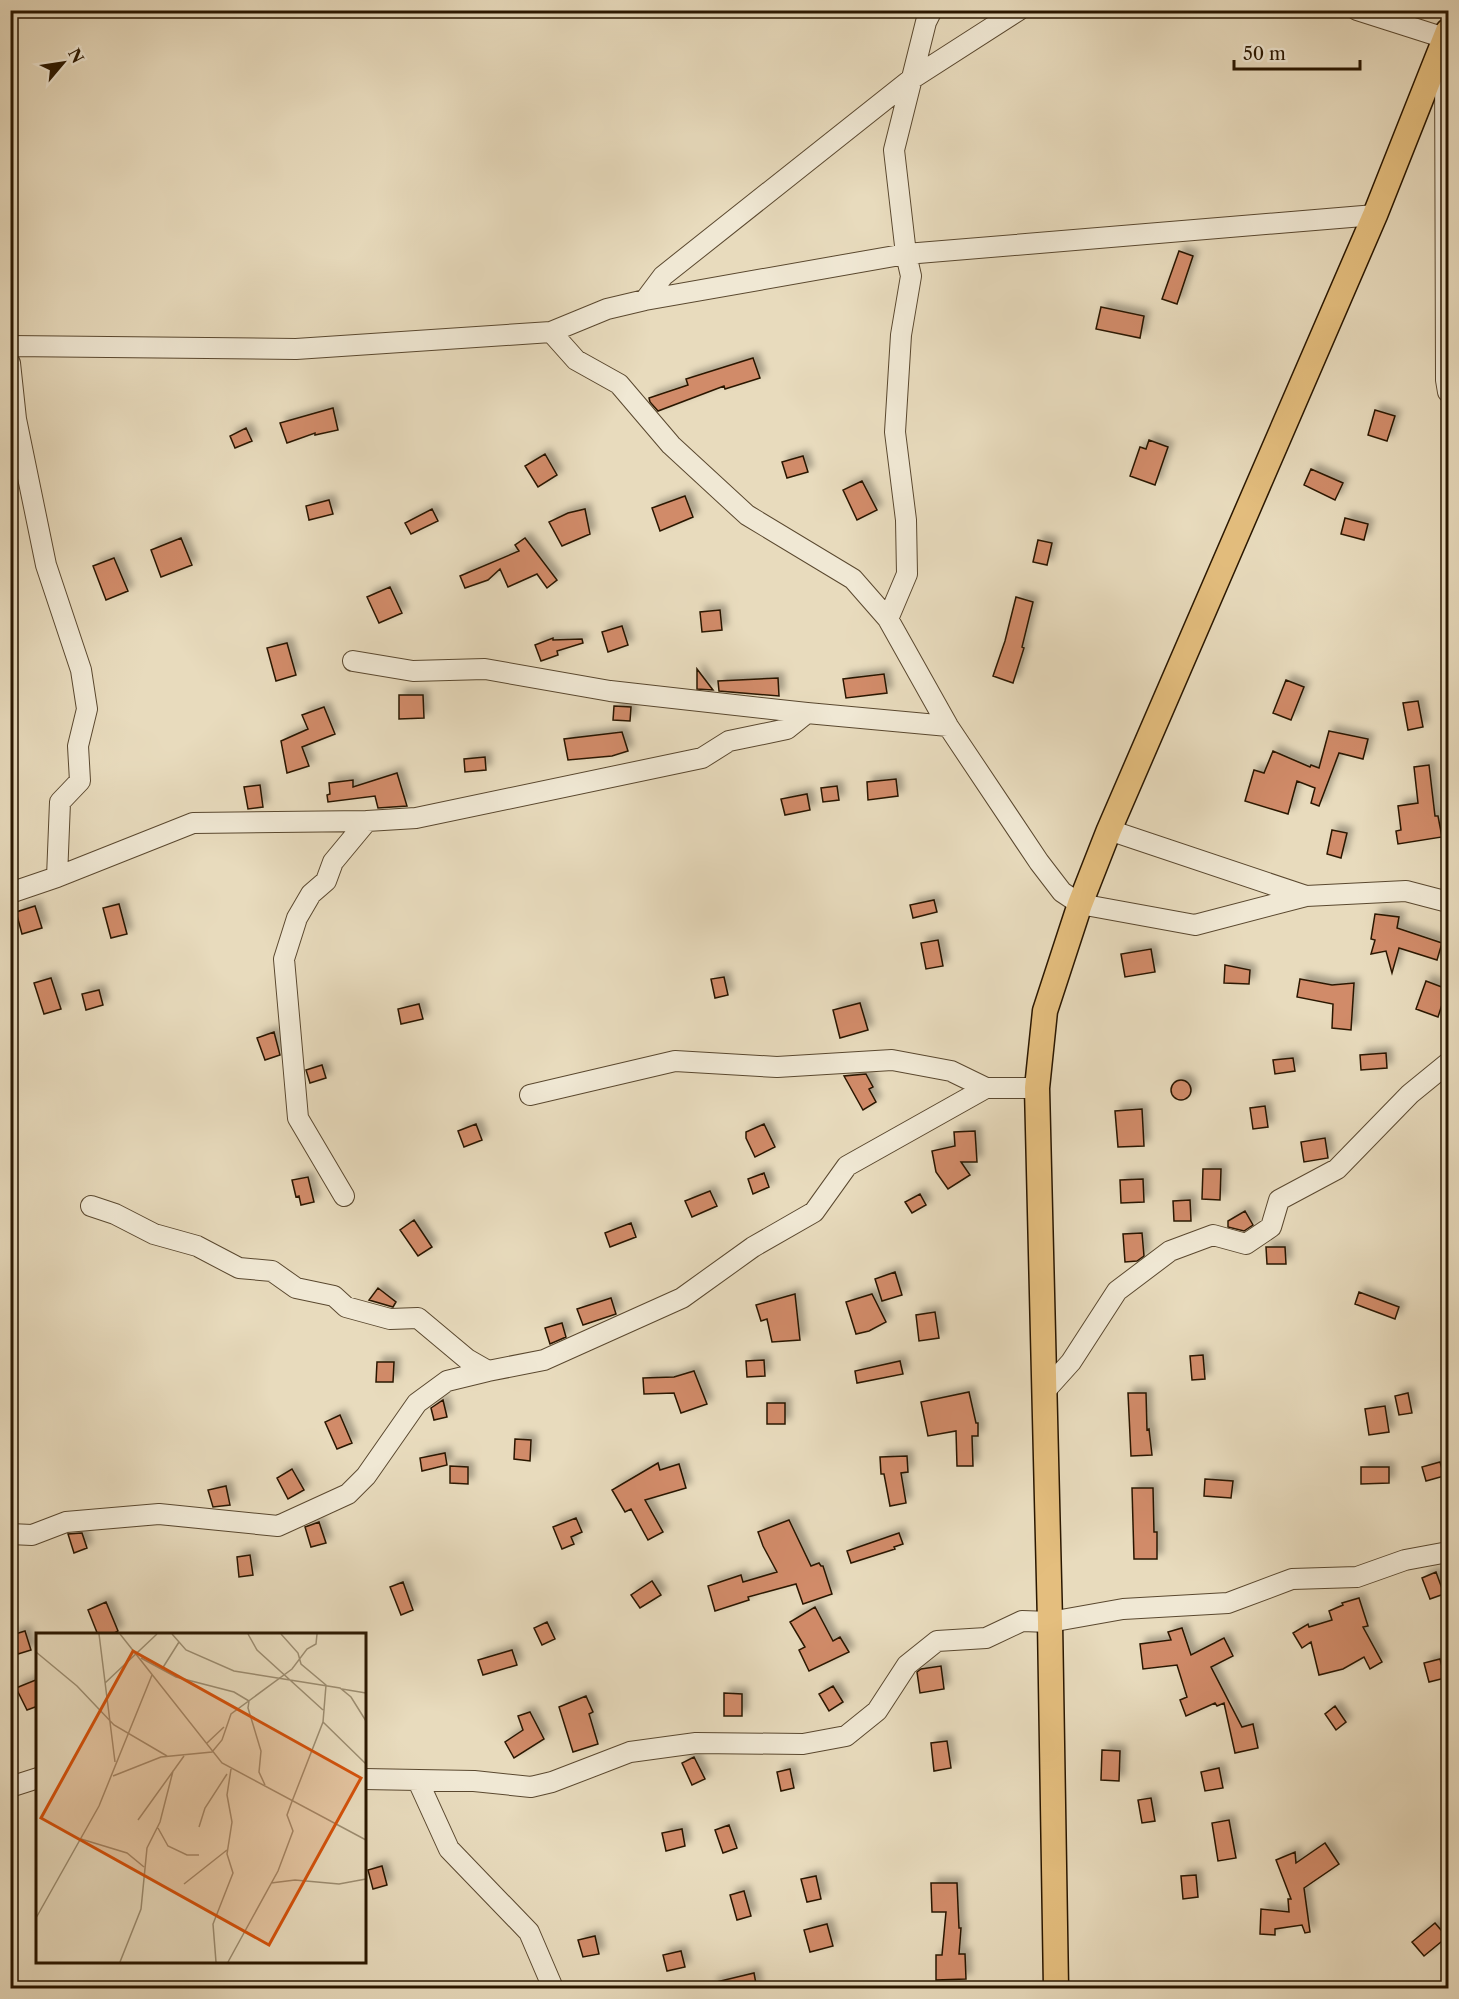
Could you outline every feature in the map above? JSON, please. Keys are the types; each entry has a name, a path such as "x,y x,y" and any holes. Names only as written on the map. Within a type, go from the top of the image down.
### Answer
{"main road":[{"path":"1056,1989 1050,1622 1036,1088 1046,1011 1080,904 1110,830 1375,215 1447,36"}],"street":[{"path":"888,619 907,574 906,519 895,432 901,335 911,276 906,254 894,150 910,80 926,22 932,10"},
{"path":"645,300 663,276 910,80 1019,10"},
{"path":"1357,10 1447,36 1446,380 1449,392"},
{"path":"10,346 296,349 551,332 607,309 645,300 906,254 1375,215"},
{"path":"551,332 576,360 619,384 671,445 747,515 853,579 888,619 948,726 1039,862 1062,892 1080,904 1195,925 1306,896 1406,891 1449,902"},
{"path":"10,363 16,419 46,565 81,670 87,709 78,746 80,781 60,802 57,877"},
{"path":"353,661 413,670 485,669 610,691 948,726"},
{"path":"10,892 57,877 193,823 367,821 416,818 702,758 729,741 787,729 807,713"},
{"path":"344,1196 298,1118 284,959 297,918 310,894 326,881 333,862 367,821"},
{"path":"1110,830 1306,896"},
{"path":"530,1095 675,1061 777,1067 892,1060 951,1071 986,1088 1036,1088"},
{"path":"1044,1392 1071,1362 1117,1291 1170,1251 1213,1235 1246,1244 1271,1227 1279,1200 1337,1168 1410,1094 1449,1063"},
{"path":"10,1534 32,1535 66,1522 159,1514 278,1526 348,1494 366,1476 417,1403 447,1382 544,1360 682,1298 753,1247 814,1212 847,1166 986,1088"},
{"path":"91,1206 115,1214 154,1234 197,1246 239,1268 272,1271 296,1288 334,1296 346,1307 390,1319 418,1318 467,1359 488,1371"},
{"path":"366,1779 474,1781 531,1787 552,1782 630,1752 696,1743 803,1744 846,1736 877,1711 907,1665 937,1641 986,1638 1022,1621 1050,1622 1123,1609 1228,1603 1292,1579 1357,1577 1405,1560 1449,1552"},
{"path":"10,1787 36,1779"},
{"path":"418,1781 449,1849 529,1932 553,1989"}],"building":[{"path":"1179,251 1193,256 1177,304 1162,299"},
{"path":"1101,307 1144,316 1140,338 1096,329"},
{"path":"753,358 760,378 725,389 724,386 658,411 650,402 649,398 688,385 686,379"},
{"path":"333,408 338,430 315,435 315,433 287,443 280,423"},
{"path":"1375,410 1395,416 1387,441 1368,435"},
{"path":"246,428 252,441 235,448 230,436"},
{"path":"1149,440 1168,447 1155,485 1130,476 1140,447 1146,449"},
{"path":"545,454 557,475 538,487 525,466"},
{"path":"803,456 808,472 787,478 782,462"},
{"path":"1311,469 1343,483 1335,500 1304,485"},
{"path":"862,481 877,510 857,520 843,490"},
{"path":"685,496 693,517 660,531 652,508"},
{"path":"329,500 333,514 309,520 306,506"},
{"path":"432,509 438,521 411,534 405,523"},
{"path":"585,509 590,534 562,546 549,522 568,513"},
{"path":"1345,518 1368,524 1364,540 1341,534"},
{"path":"181,538 192,565 161,577 151,550"},
{"path":"525,538 557,580 547,588 537,574 508,587 500,569 488,580 465,588 460,576 519,551 515,545"},
{"path":"1038,540 1052,543 1047,565 1033,562"},
{"path":"114,558 128,591 106,600 93,566"},
{"path":"390,587 402,613 379,623 367,597"},
{"path":"1016,597 1033,602 1022,647 1024,648 1013,683 993,676"},
{"path":"720,610 722,630 702,632 700,612"},
{"path":"622,626 628,645 608,652 602,632"},
{"path":"553,638 553,640 582,639 583,643 557,651 558,655 541,661 535,645"},
{"path":"287,643 296,675 276,681 267,648"},
{"path":"697,669 713,690 697,689"},
{"path":"884,674 887,693 846,698 843,679"},
{"path":"778,678 779,696 719,691 718,681"},
{"path":"1286,680 1304,687 1291,720 1273,713"},
{"path":"399,695 423,695 424,718 399,719"},
{"path":"1418,701 1423,727 1408,730 1403,703"},
{"path":"614,706 631,707 630,721 613,720"},
{"path":"324,707 335,734 302,747 309,766 287,773 281,741 308,729 302,715"},
{"path":"1329,731 1368,739 1363,759 1339,753 1319,806 1311,803 1315,788 1297,781 1288,814 1245,801 1254,770 1264,773 1273,751 1310,767 1311,765 1319,768"},
{"path":"622,732 628,751 612,756 568,760 564,739"},
{"path":"485,757 486,770 465,772 464,759"},
{"path":"1429,765 1435,816 1438,816 1442,837 1398,844 1396,831 1401,830 1398,806 1418,803 1414,767"},
{"path":"397,773 407,806 378,808 375,796 328,802 329,783 353,780 353,787"},
{"path":"896,779 898,796 868,800 867,782"},
{"path":"260,785 263,807 248,809 244,787"},
{"path":"837,786 839,800 823,802 821,788"},
{"path":"807,794 810,810 785,815 781,799"},
{"path":"1332,830 1347,833 1341,858 1327,854"},
{"path":"934,900 937,912 913,918 910,905"},
{"path":"119,904 127,934 111,938 103,908"},
{"path":"35,906 42,928 22,934 16,912"},
{"path":"1375,914 1399,917 1397,928 1442,943 1437,960 1399,948 1392,973 1386,951 1371,954 1375,940 1371,939"},
{"path":"938,940 943,966 926,969 921,943"},
{"path":"1151,949 1155,972 1125,977 1121,954"},
{"path":"1225,965 1250,970 1249,984 1224,983"},
{"path":"724,977 728,995 715,998 711,979"},
{"path":"51,978 61,1009 44,1014 34,983"},
{"path":"1300,979 1332,985 1354,983 1351,1030 1332,1028 1333,1004 1297,997"},
{"path":"1426,981 1447,989 1438,1017 1416,1009"},
{"path":"99,990 103,1005 86,1010 82,994"},
{"path":"860,1003 868,1030 840,1038 833,1010"},
{"path":"419,1004 423,1019 401,1024 398,1009"},
{"path":"274,1032 280,1055 265,1060 257,1038"},
{"path":"1386,1053 1387,1068 1361,1070 1360,1055"},
{"path":"1293,1058 1295,1071 1275,1074 1273,1060"},
{"path":"322,1065 326,1078 310,1083 306,1070"},
{"path":"866,1074 873,1087 869,1089 876,1102 863,1110 844,1076"},
{"path":"1181,1080 1188,1083 1191,1090 1188,1097 1181,1100 1174,1097 1171,1090 1174,1083"},
{"path":"1265,1106 1268,1127 1253,1129 1250,1108"},
{"path":"1142,1109 1144,1146 1118,1147 1115,1111"},
{"path":"476,1124 482,1140 464,1147 458,1131"},
{"path":"764,1124 775,1147 755,1157 746,1138 746,1132"},
{"path":"975,1131 977,1162 961,1162 970,1175 948,1189 936,1172 932,1151 955,1146 954,1132"},
{"path":"1325,1138 1328,1158 1304,1162 1301,1142"},
{"path":"1203,1169 1221,1169 1220,1200 1202,1199"},
{"path":"764,1173 769,1187 753,1194 748,1179"},
{"path":"308,1177 314,1202 301,1205 299,1196 296,1197 292,1180"},
{"path":"1143,1179 1144,1202 1121,1203 1120,1180"},
{"path":"710,1191 717,1206 692,1217 685,1201"},
{"path":"920,1194 926,1205 912,1213 905,1202"},
{"path":"1190,1200 1191,1221 1174,1221 1173,1201"},
{"path":"1245,1211 1253,1225 1244,1231 1228,1227 1228,1221"},
{"path":"414,1220 432,1247 418,1256 400,1230"},
{"path":"631,1223 636,1237 610,1247 605,1233"},
{"path":"1142,1233 1144,1256 1137,1261 1125,1262 1123,1234"},
{"path":"1266,1247 1285,1247 1286,1264 1267,1264"},
{"path":"895,1272 902,1295 882,1301 875,1279"},
{"path":"378,1288 396,1302 393,1307 369,1300"},
{"path":"1359,1292 1399,1307 1395,1319 1355,1304"},
{"path":"795,1294 800,1340 772,1342 767,1319 761,1321 756,1305"},
{"path":"872,1294 886,1322 869,1331 856,1334 846,1302"},
{"path":"611,1298 616,1314 583,1325 577,1309"},
{"path":"935,1312 939,1338 919,1341 916,1315"},
{"path":"562,1323 566,1337 550,1344 545,1328"},
{"path":"1203,1355 1205,1379 1192,1380 1190,1356"},
{"path":"764,1360 765,1376 747,1377 746,1361"},
{"path":"900,1361 903,1374 857,1383 855,1371"},
{"path":"377,1362 394,1362 393,1382 376,1382"},
{"path":"694,1371 707,1404 681,1413 674,1393 644,1394 643,1378 674,1377"},
{"path":"969,1392 976,1423 978,1423 978,1436 972,1436 973,1466 957,1466 956,1431 928,1436 921,1402"},
{"path":"1128,1393 1146,1393 1147,1430 1149,1429 1152,1455 1131,1456"},
{"path":"1408,1393 1412,1413 1399,1415 1395,1396"},
{"path":"443,1400 447,1417 434,1420 431,1408"},
{"path":"767,1403 785,1403 785,1424 767,1424"},
{"path":"1385,1406 1389,1432 1369,1435 1365,1409"},
{"path":"340,1415 352,1443 337,1449 325,1422"},
{"path":"515,1439 531,1440 530,1461 514,1459"},
{"path":"445,1453 447,1465 422,1471 420,1458"},
{"path":"907,1456 908,1472 901,1473 906,1503 890,1506 884,1474 881,1474 880,1457"},
{"path":"1440,1462 1444,1476 1426,1481 1422,1467"},
{"path":"658,1463 660,1470 679,1464 686,1488 645,1500 663,1532 648,1540 631,1509 625,1512 612,1490"},
{"path":"450,1466 468,1467 468,1484 450,1483"},
{"path":"1361,1467 1389,1467 1389,1483 1361,1484"},
{"path":"292,1469 304,1490 288,1499 277,1478"},
{"path":"1205,1479 1233,1481 1231,1498 1204,1496"},
{"path":"226,1486 230,1505 213,1507 208,1490"},
{"path":"1132,1488 1153,1488 1157,1559 1134,1559"},
{"path":"576,1518 582,1532 571,1537 574,1544 562,1549 553,1527"},
{"path":"789,1520 811,1566 819,1563 823,1566 832,1594 803,1604 796,1584 748,1597 749,1600 715,1611 708,1586 741,1575 743,1582 777,1572 758,1532"},
{"path":"319,1522 326,1543 311,1547 305,1527"},
{"path":"82,1533 87,1548 74,1553 68,1534"},
{"path":"899,1533 903,1544 894,1547 895,1549 851,1563 847,1551"},
{"path":"250,1555 253,1575 239,1577 237,1557"},
{"path":"1436,1572 1444,1594 1430,1599 1422,1578"},
{"path":"652,1581 661,1595 640,1608 631,1595"},
{"path":"403,1582 413,1610 401,1615 390,1587"},
{"path":"1359,1598 1368,1626 1363,1627 1382,1662 1370,1669 1364,1657 1343,1669 1319,1675 1311,1642 1302,1648 1293,1633 1308,1624 1309,1627 1332,1620 1329,1611 1343,1605 1342,1603"},
{"path":"106,1602 118,1631 97,1633 88,1610"},
{"path":"815,1607 833,1641 840,1637 849,1652 809,1671 799,1650 805,1647 790,1622"},
{"path":"547,1622 555,1639 542,1645 534,1628"},
{"path":"1182,1628 1191,1655 1224,1638 1233,1656 1211,1667 1242,1727 1253,1724 1258,1748 1235,1753 1224,1703 1217,1706 1215,1703 1186,1716 1180,1700 1187,1697 1177,1665 1143,1669 1140,1644 1171,1640 1168,1632"},
{"path":"25,1631 31,1650 18,1654 12,1635"},
{"path":"512,1650 517,1665 483,1675 478,1660"},
{"path":"1440,1659 1445,1678 1429,1682 1424,1663"},
{"path":"941,1666 944,1689 920,1693 917,1672 921,1669"},
{"path":"36,1680 36,1707 27,1710 16,1688"},
{"path":"833,1686 843,1702 829,1711 819,1694"},
{"path":"724,1693 742,1694 742,1716 724,1716"},
{"path":"586,1696 593,1712 589,1714 598,1744 573,1752 559,1707"},
{"path":"1335,1706 1346,1722 1336,1730 1325,1714"},
{"path":"530,1712 544,1739 514,1758 505,1742 523,1730 518,1716"},
{"path":"947,1741 951,1768 934,1771 931,1743"},
{"path":"1102,1750 1120,1751 1119,1781 1101,1780"},
{"path":"694,1757 705,1779 692,1785 682,1763"},
{"path":"1219,1768 1223,1788 1205,1791 1201,1772"},
{"path":"790,1769 794,1788 781,1791 777,1772"},
{"path":"1151,1798 1155,1821 1142,1823 1138,1800"},
{"path":"1229,1820 1236,1858 1218,1861 1212,1823"},
{"path":"729,1825 737,1848 723,1853 715,1830"},
{"path":"682,1829 685,1846 666,1851 662,1833"},
{"path":"1325,1843 1339,1864 1304,1888 1310,1932 1305,1933 1302,1925 1275,1929 1275,1935 1260,1934 1261,1909 1289,1912 1288,1899 1291,1899 1276,1860 1295,1852 1296,1863"},
{"path":"382,1866 387,1885 373,1889 368,1870"},
{"path":"1196,1875 1198,1897 1183,1899 1181,1876"},
{"path":"816,1876 821,1899 807,1902 801,1879"},
{"path":"931,1883 957,1883 959,1928 961,1928 959,1954 965,1954 966,1979 936,1980 936,1955 942,1955 946,1912 932,1912"},
{"path":"744,1891 751,1916 737,1920 730,1895"},
{"path":"1435,1923 1447,1937 1424,1956 1412,1942"},
{"path":"827,1924 833,1946 810,1952 804,1930"},
{"path":"595,1936 599,1954 583,1957 578,1940"},
{"path":"681,1951 685,1967 667,1971 663,1955"},
{"path":"754,1973 757,1989 713,1989 712,1983"}]}
